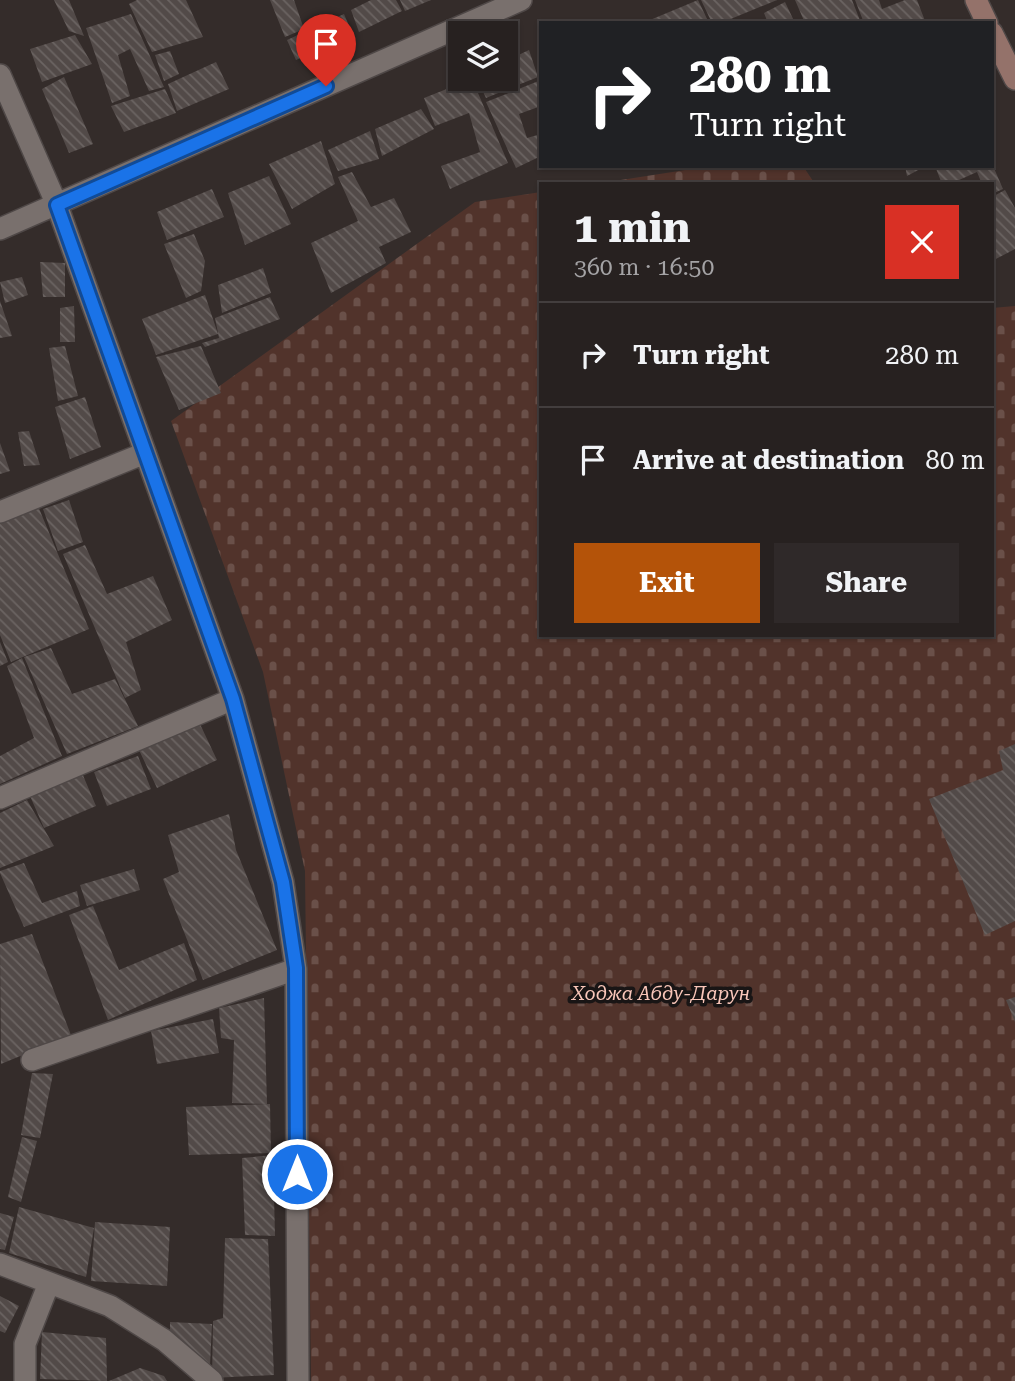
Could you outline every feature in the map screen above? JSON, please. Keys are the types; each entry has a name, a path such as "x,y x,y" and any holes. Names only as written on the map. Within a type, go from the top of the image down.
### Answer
{"main road":[{"path":"976,0 986,21"},
{"path":"994,37 1015,79"}],"street":[{"path":"0,229 521,0"},
{"path":"0,75 57,205 233,699 283,882 296,968 298,1381"},
{"path":"0,512 145,453"},
{"path":"0,797 233,699"},
{"path":"32,1060 296,968"},
{"path":"0,1264 110,1306 164,1340 212,1381"},
{"path":"24,1381 25,1344 49,1283"}],"green space":[{"path":"698,168 804,168 814,182 608,182"},
{"name":"Ходжа Абду-Дарун","path":"539,192 539,637 994,637 994,308 1015,306 1015,1381 311,1381 305,871 263,672 171,421 475,202"}],"building":[{"path":"54,0 69,0 84,36 69,31"},
{"path":"137,0 186,0 203,37 152,52 129,4"},
{"path":"270,0 294,0 304,29 285,37"},
{"path":"371,0 396,0 402,11 359,32 351,10"},
{"path":"400,0 431,0 405,11"},
{"path":"698,0 708,21 650,21"},
{"path":"701,0 777,0 726,21 711,21"},
{"path":"795,0 852,0 860,21 804,21"},
{"path":"855,0 879,0 882,9 905,0 917,0 925,21 863,21"},
{"path":"785,2 794,21 767,21 764,13"},
{"path":"131,14 164,87 149,91 130,49 118,55 130,96 112,103 86,28"},
{"path":"344,14 353,35 296,60 287,40"},
{"path":"75,35 92,64 42,82 30,49"},
{"path":"529,50 538,77 518,85 518,55"},
{"path":"170,51 179,74 164,81 155,55"},
{"path":"216,62 229,89 177,111 168,84"},
{"path":"64,77 93,144 69,153 42,89"},
{"path":"539,81 539,107 519,114 527,138 539,135 539,157 516,168 486,102"},
{"path":"448,88 448,91 477,91 508,163 450,189 441,166 480,152 469,113 435,126 424,98"},
{"path":"165,89 176,113 124,132 111,106"},
{"path":"483,91 503,91 486,98"},
{"path":"421,109 434,129 382,156 375,129"},
{"path":"370,131 379,159 338,171 328,150"},
{"path":"321,141 335,184 292,209 269,164"},
{"path":"905,168 922,168 907,176"},
{"path":"936,168 994,168 1003,189 994,193 994,182 981,182 977,172 954,182 941,182"},
{"path":"352,172 371,207 394,198 411,232 379,247 386,263 331,293 311,243 358,221 338,177"},
{"path":"269,176 291,224 245,245 228,193"},
{"path":"212,189 224,217 167,240 157,212"},
{"path":"1005,190 1015,208 1015,249 994,260 994,196"},
{"path":"194,234 205,261 201,291 186,298 164,244"},
{"path":"40,262 65,263 65,297 43,297"},
{"path":"263,268 271,293 222,313 218,285"},
{"path":"22,277 28,295 5,303 0,282"},
{"path":"205,295 218,334 156,355 142,319"},
{"path":"270,297 280,319 205,347 202,343 219,338 215,318"},
{"path":"0,301 12,336 0,338"},
{"path":"74,306 75,342 60,342 60,308"},
{"path":"65,346 78,396 58,401 49,348"},
{"path":"201,346 221,393 179,410 156,357"},
{"path":"85,397 101,447 70,459 55,407"},
{"path":"29,431 40,465 24,466 18,432"},
{"path":"0,443 10,471 0,474"},
{"path":"69,500 83,542 58,551 43,509"},
{"path":"38,506 89,629 11,662 0,635 0,521"},
{"path":"85,545 107,594 153,576 172,620 126,642 141,690 125,698 63,554"},
{"path":"0,642 8,662 0,666"},
{"path":"51,648 72,694 115,679 138,726 67,754 24,657"},
{"path":"22,658 62,756 0,784 0,756 34,738 7,666"},
{"path":"199,722 217,760 157,788 139,750"},
{"path":"1015,744 1015,921 985,935 929,799 1003,770 999,751"},
{"path":"138,756 151,789 107,806 94,772"},
{"path":"82,773 96,806 44,828 30,796"},
{"path":"27,800 54,846 0,868 0,813"},
{"path":"229,814 236,850 277,950 203,980 163,879 179,872 168,835"},
{"path":"24,863 42,903 77,891 80,906 24,927 0,871"},
{"path":"134,869 140,890 87,906 80,885"},
{"path":"93,906 119,970 184,943 197,980 108,1020 69,915"},
{"path":"32,934 71,1035 1,1064 0,944"},
{"path":"1015,997 1015,1022 1006,1000"},
{"path":"264,998 267,1104 232,1103 234,1040 221,1038 219,1008"},
{"path":"213,1019 219,1053 157,1064 151,1031"},
{"path":"32,1073 53,1074 40,1138 21,1135"},
{"path":"270,1104 271,1153 189,1155 186,1107"},
{"path":"22,1137 37,1141 21,1202 8,1197"},
{"path":"273,1155 275,1236 245,1235 242,1158"},
{"path":"19,1207 94,1228 86,1277 9,1253"},
{"path":"0,1213 14,1217 5,1250 0,1249"},
{"path":"95,1222 170,1227 167,1286 91,1281"},
{"path":"225,1238 268,1239 274,1375 212,1378 213,1321 223,1318"},
{"path":"0,1296 19,1306 5,1333 0,1331"},
{"path":"170,1322 212,1324 210,1366 170,1342"},
{"path":"42,1332 106,1338 107,1381 40,1379"},
{"path":"140,1368 164,1376 167,1381 109,1381"}],"route":[{"path":"297,1174 296,968 283,882 233,699 57,205 326,86"}]}
